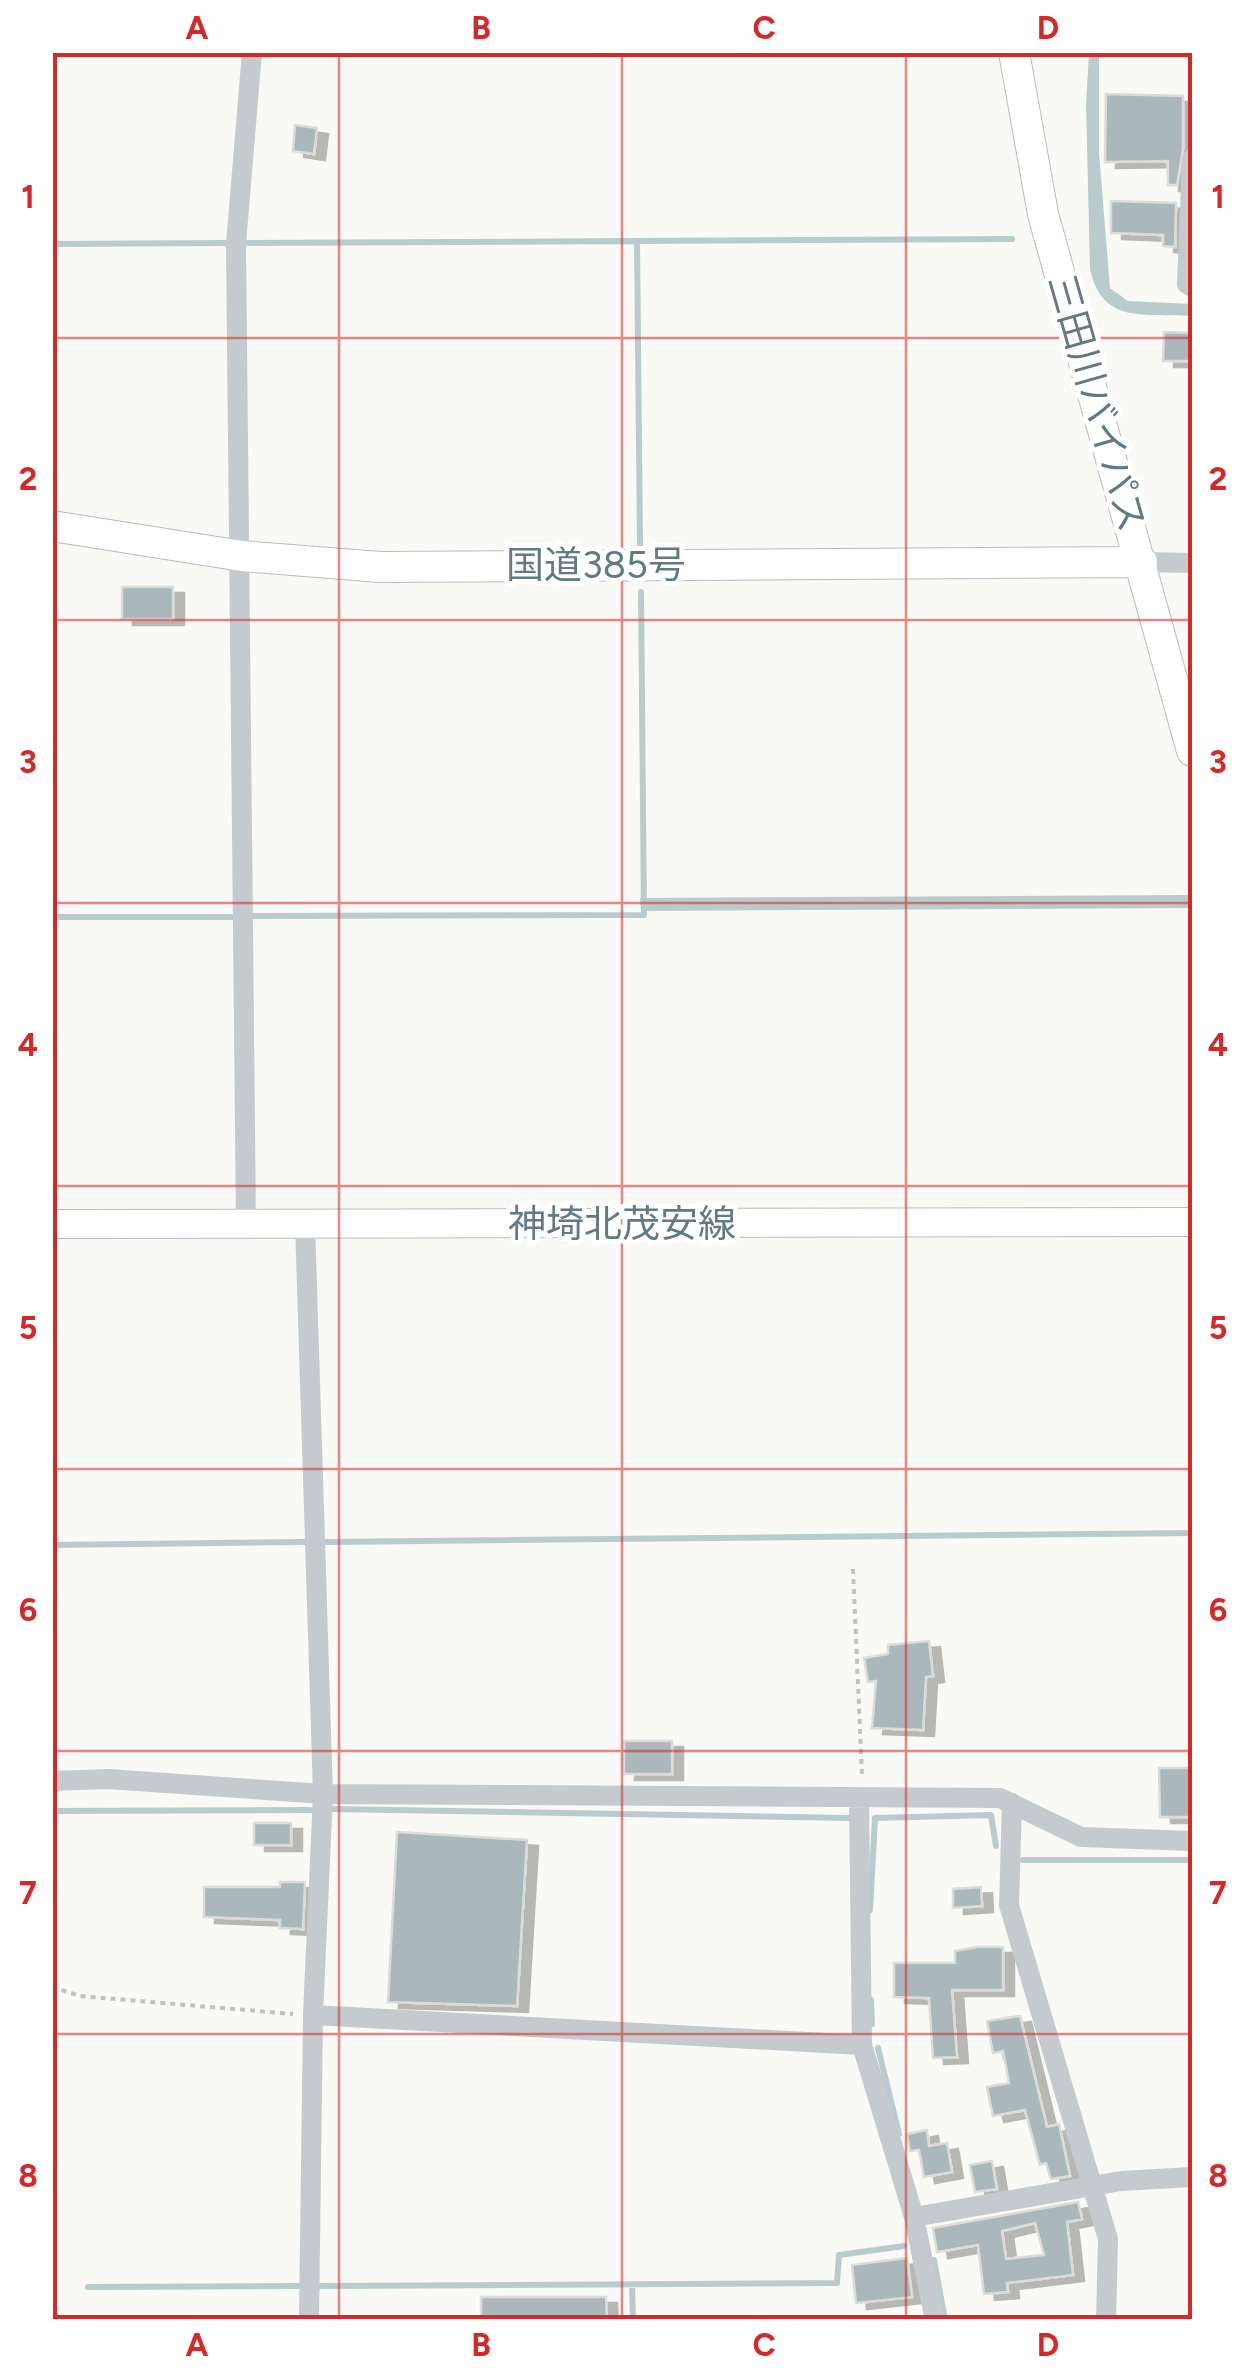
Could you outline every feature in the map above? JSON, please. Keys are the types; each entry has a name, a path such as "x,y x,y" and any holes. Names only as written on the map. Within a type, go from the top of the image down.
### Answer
{"highway":[{"name":"三田川バイパス","path":"1014,52 1043,214 1192,751"},
{"name":"国道385号","path":"52,526 242,556 380,566 1142,562"}],"main road":[{"name":"神埼北茂安線","path":"52,1224 1192,1222"}],"street":[{"path":"246,1224 236,244 252,52"},
{"path":"1192,159 1187,284 1192,287"},
{"path":"1142,562 1192,562"},
{"path":"305,1224 322,1794 313,2015 310,2320"},
{"path":"52,1782 108,1778 322,1794 1000,1798 1082,1837 1192,1840"},
{"path":"859,1800 862,2045 914,2217 935,2320"},
{"path":"1012,1802 1009,1905 1108,2240 1106,2320"},
{"path":"313,2015 862,2045"},
{"path":"914,2217 1095,2186 1192,2177"}],"path":[{"path":"853,1568 860,1678 859,1800"},
{"path":"52,1988 80,1996 313,2015"}],"shaded area":[{"path":"1089,53 1099,53 1099,153 1110,288 1128,301 1192,304 1192,316 1128,312 1104,300 1096,287 1090,269 1086,104"},
{"path":"1192,895 1192,908 641,911 640,898"}],"building":[{"path":"1106,94 1183,96 1183,149 1177,185 1168,185 1168,161 1105,162"},
{"path":"295,125 317,128 314,154 293,151"},
{"path":"1111,201 1176,203 1175,247 1163,246 1163,235 1111,233"},
{"path":"1164,332 1192,333 1192,361 1163,361"},
{"path":"122,587 173,587 173,619 122,619"},
{"path":"929,1641 933,1676 926,1677 923,1730 872,1728 876,1681 868,1682 864,1658 888,1654 888,1645"},
{"path":"624,1741 672,1741 672,1774 624,1774"},
{"path":"1159,1768 1192,1768 1192,1817 1160,1817"},
{"path":"254,1823 291,1823 291,1845 254,1845"},
{"path":"397,1832 527,1840 517,2006 388,2002"},
{"path":"280,1882 305,1882 303,1929 280,1928 280,1920 204,1917 204,1887 280,1887"},
{"path":"981,1887 982,1906 953,1908 953,1889"},
{"path":"1003,1947 1003,1990 952,1990 957,2057 933,2058 929,1998 894,1997 894,1963 955,1963 955,1951"},
{"path":"1020,2016 1047,2127 1059,2124 1070,2176 1051,2179 1046,2163 1040,2165 1025,2110 993,2116 987,2087 1009,2083 1003,2051 993,2053 987,2021"},
{"path":"927,2130 929,2146 947,2143 952,2172 924,2177 919,2150 910,2151 907,2134"},
{"path":"992,2161 997,2189 975,2192 970,2165"},
{"path":"1078,2202 1082,2219 1067,2222 1073,2275 1007,2283 1008,2292 984,2294 978,2245 937,2252 933,2228","holes":["1035,2223 1044,2255 1006,2259 1002,2231"]},
{"path":"907,2258 912,2297 856,2303 852,2265"},
{"path":"481,2297 606,2297 607,2320 481,2320"}],"waterway":[{"path":"248,243 1012,239"},
{"path":"637,241 640,544"},
{"path":"52,244 226,243"},
{"path":"253,916 644,915 641,592"},
{"path":"52,917 235,917"},
{"path":"326,1542 1192,1533"},
{"path":"52,1545 306,1542"},
{"path":"332,1809 849,1818"},
{"path":"52,1811 310,1810"},
{"path":"870,1910 875,1818 991,1815 996,1846"},
{"path":"1023,1860 1192,1860"},
{"path":"871,2000 872,2024"},
{"path":"878,2048 899,2134"},
{"path":"318,2286 837,2283 839,2255 904,2246"},
{"path":"934,2260 945,2320"},
{"path":"632,2284 633,2320"},
{"path":"88,2287 299,2286"}]}
